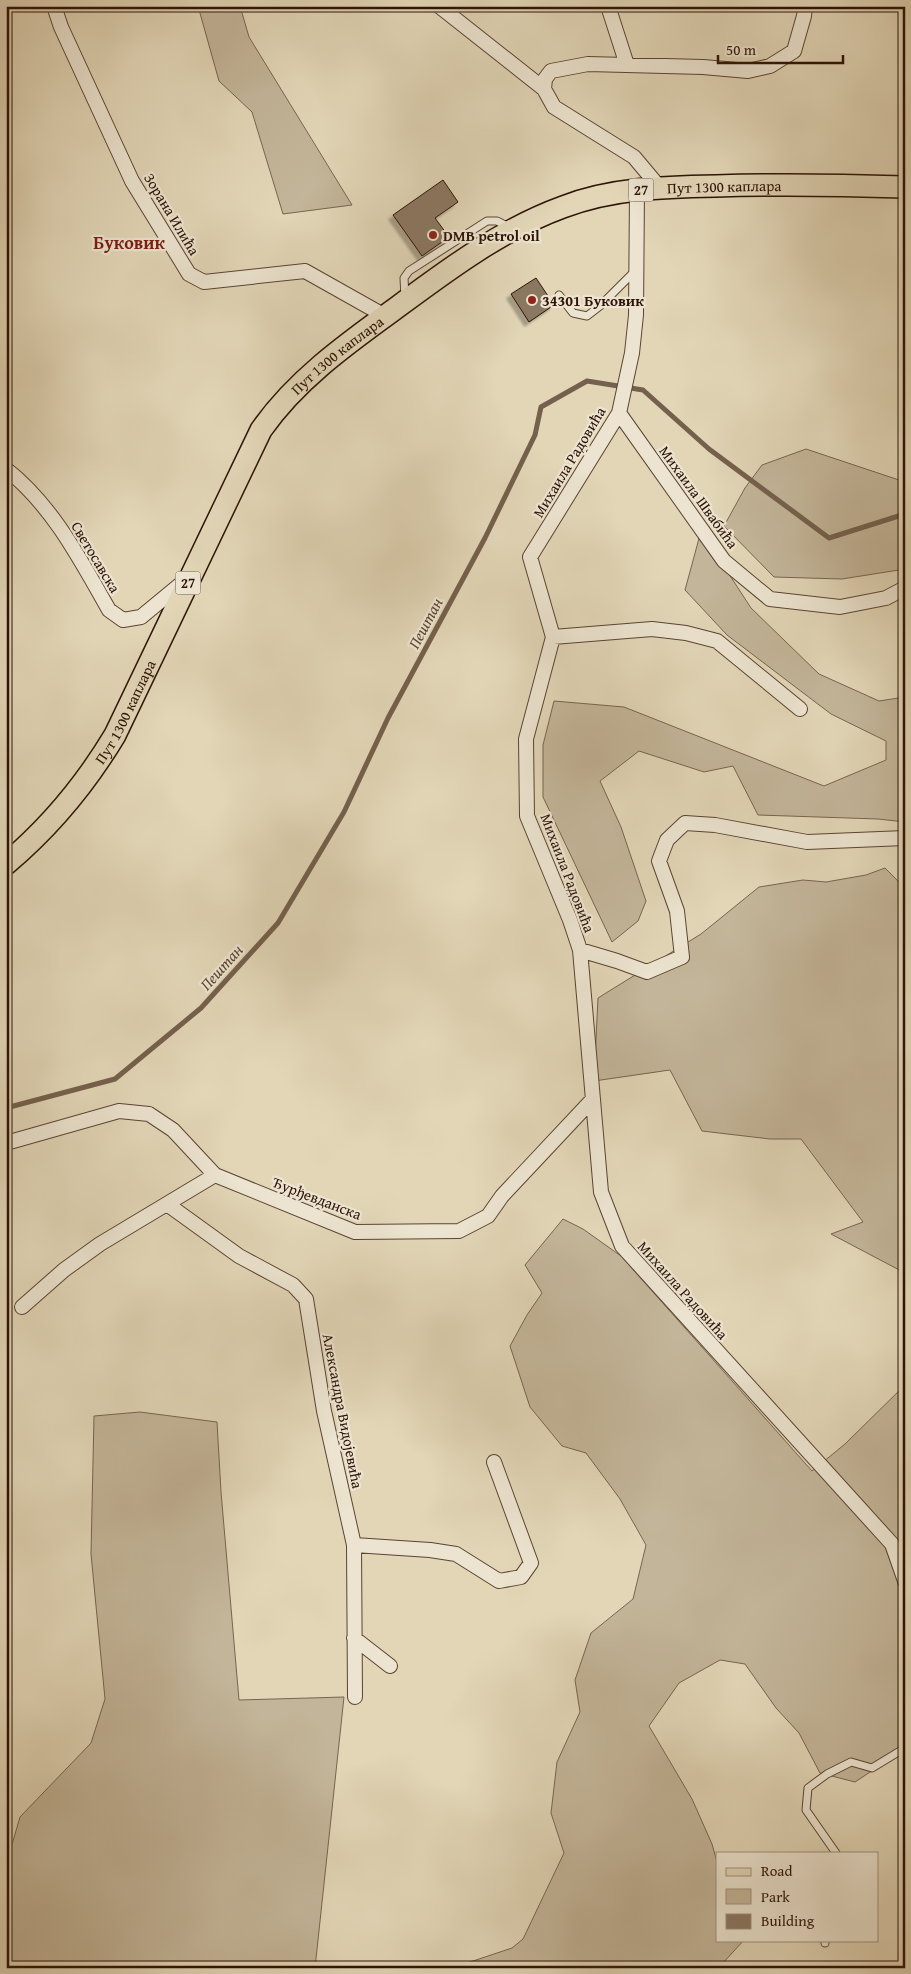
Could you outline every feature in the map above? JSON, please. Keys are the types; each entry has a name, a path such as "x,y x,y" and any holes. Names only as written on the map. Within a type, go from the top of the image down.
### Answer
{"main road":[{"name":"Пут 1300 каплара","path":"6,864 37,837 65,807 103,756 127,712 252,445 270,417 304,381 384,316 464,259 514,229 564,206 602,195 660,188 784,184 905,187"}],"street":[{"name":"Зорана Илића","path":"54,6 61,27 132,181 189,274 204,282 304,271 384,316"},
{"path":"439,6 544,89 554,107 634,157 660,188"},
{"path":"608,6 627,65"},
{"path":"544,89 545,79 551,71 588,64 703,67 748,71 770,66 794,51 804,16 804,6"},
{"name":"Михаила Радовића","path":"636,190 636,315 632,353 619,412 530,557 554,637 526,739 527,816 570,920 580,950 601,1192 622,1246 892,1544 905,1581"},
{"name":"Михаила Швабића","path":"619,412 724,561 770,599 840,607 886,598 905,588"},
{"name":"Светосавска","path":"6,469 25,483 52,515 109,610 123,620 140,617 193,574"},
{"path":"554,637 652,629 686,632 717,641 800,709"},
{"path":"580,950 647,972 682,957 676,911 659,861 667,840 685,823 715,825 807,842 905,838"},
{"name":"Ђурђевданска","path":"6,1143 119,1111 149,1114 173,1130 214,1175 356,1232 459,1231 488,1216 502,1196 593,1099"},
{"path":"22,1307 64,1270 100,1244 214,1175"},
{"name":"Александра Видојевића","path":"167,1204 239,1256 293,1285 306,1299 324,1411 354,1545 355,1697"},
{"path":"354,1545 430,1550 456,1554 500,1581 521,1577 532,1563 494,1462"},
{"path":"354,1638 390,1666"}],"lane":[{"path":"559,295 573,312 587,316 600,306 636,270"},
{"path":"835,1852 806,1810 808,1788 828,1774 852,1762 872,1768 905,1748"}],"green space":[{"path":"198,6 240,6 249,37 352,205 283,214 252,112 219,81"},
{"path":"806,449 905,482 905,566 899,570 842,579 774,577 724,526 745,488 762,465"},
{"path":"701,531 751,608 819,674 879,701 905,697 905,822 878,819 758,815 733,766 704,772 639,751 600,781 621,827 646,901 638,921 612,942 543,797 543,745 554,701 624,707 824,786 886,760 886,741 831,714 727,635 685,590"},
{"path":"885,868 905,888 905,1273 831,1234 863,1222 801,1139 770,1139 702,1131 670,1070 594,1081 598,998 701,934 759,887 803,880 826,882 866,875"},
{"path":"563,1219 583,1229 621,1256 812,1471 845,1444 905,1385 905,1749 855,1782 820,1773 799,1733 776,1708 745,1664 720,1660 679,1683 649,1726 692,1799 712,1844 716,1858 716,1942 742,1942 723,1963 722,1968 452,1968 512,1948 523,1939 564,1853 551,1813 557,1762 580,1712 575,1680 591,1633 633,1599 646,1545 620,1499 586,1453 562,1446 530,1407 510,1346 542,1293 525,1265"},
{"path":"140,1412 217,1422 221,1492 239,1700 344,1697 315,1968 6,1968 6,1865 20,1817 91,1743 105,1699 91,1554 94,1416"}],"building":[{"path":"443,180 458,202 435,218 449,237 422,256 393,215"},
{"path":"536,278 554,305 529,322 511,294"}],"waterway":[{"name":"Пештан","path":"6,1108 115,1079 201,1008 278,923 344,812 388,718 485,538 535,435 541,407 587,381 643,390 709,449 829,538 905,514"}],"place":[{"name":"DMB petrol oil","path":"433,235"},
{"name":"34301 Буковик","path":"532,300"}],"district":[{"name":"Буковик","path":"129,242"}]}
